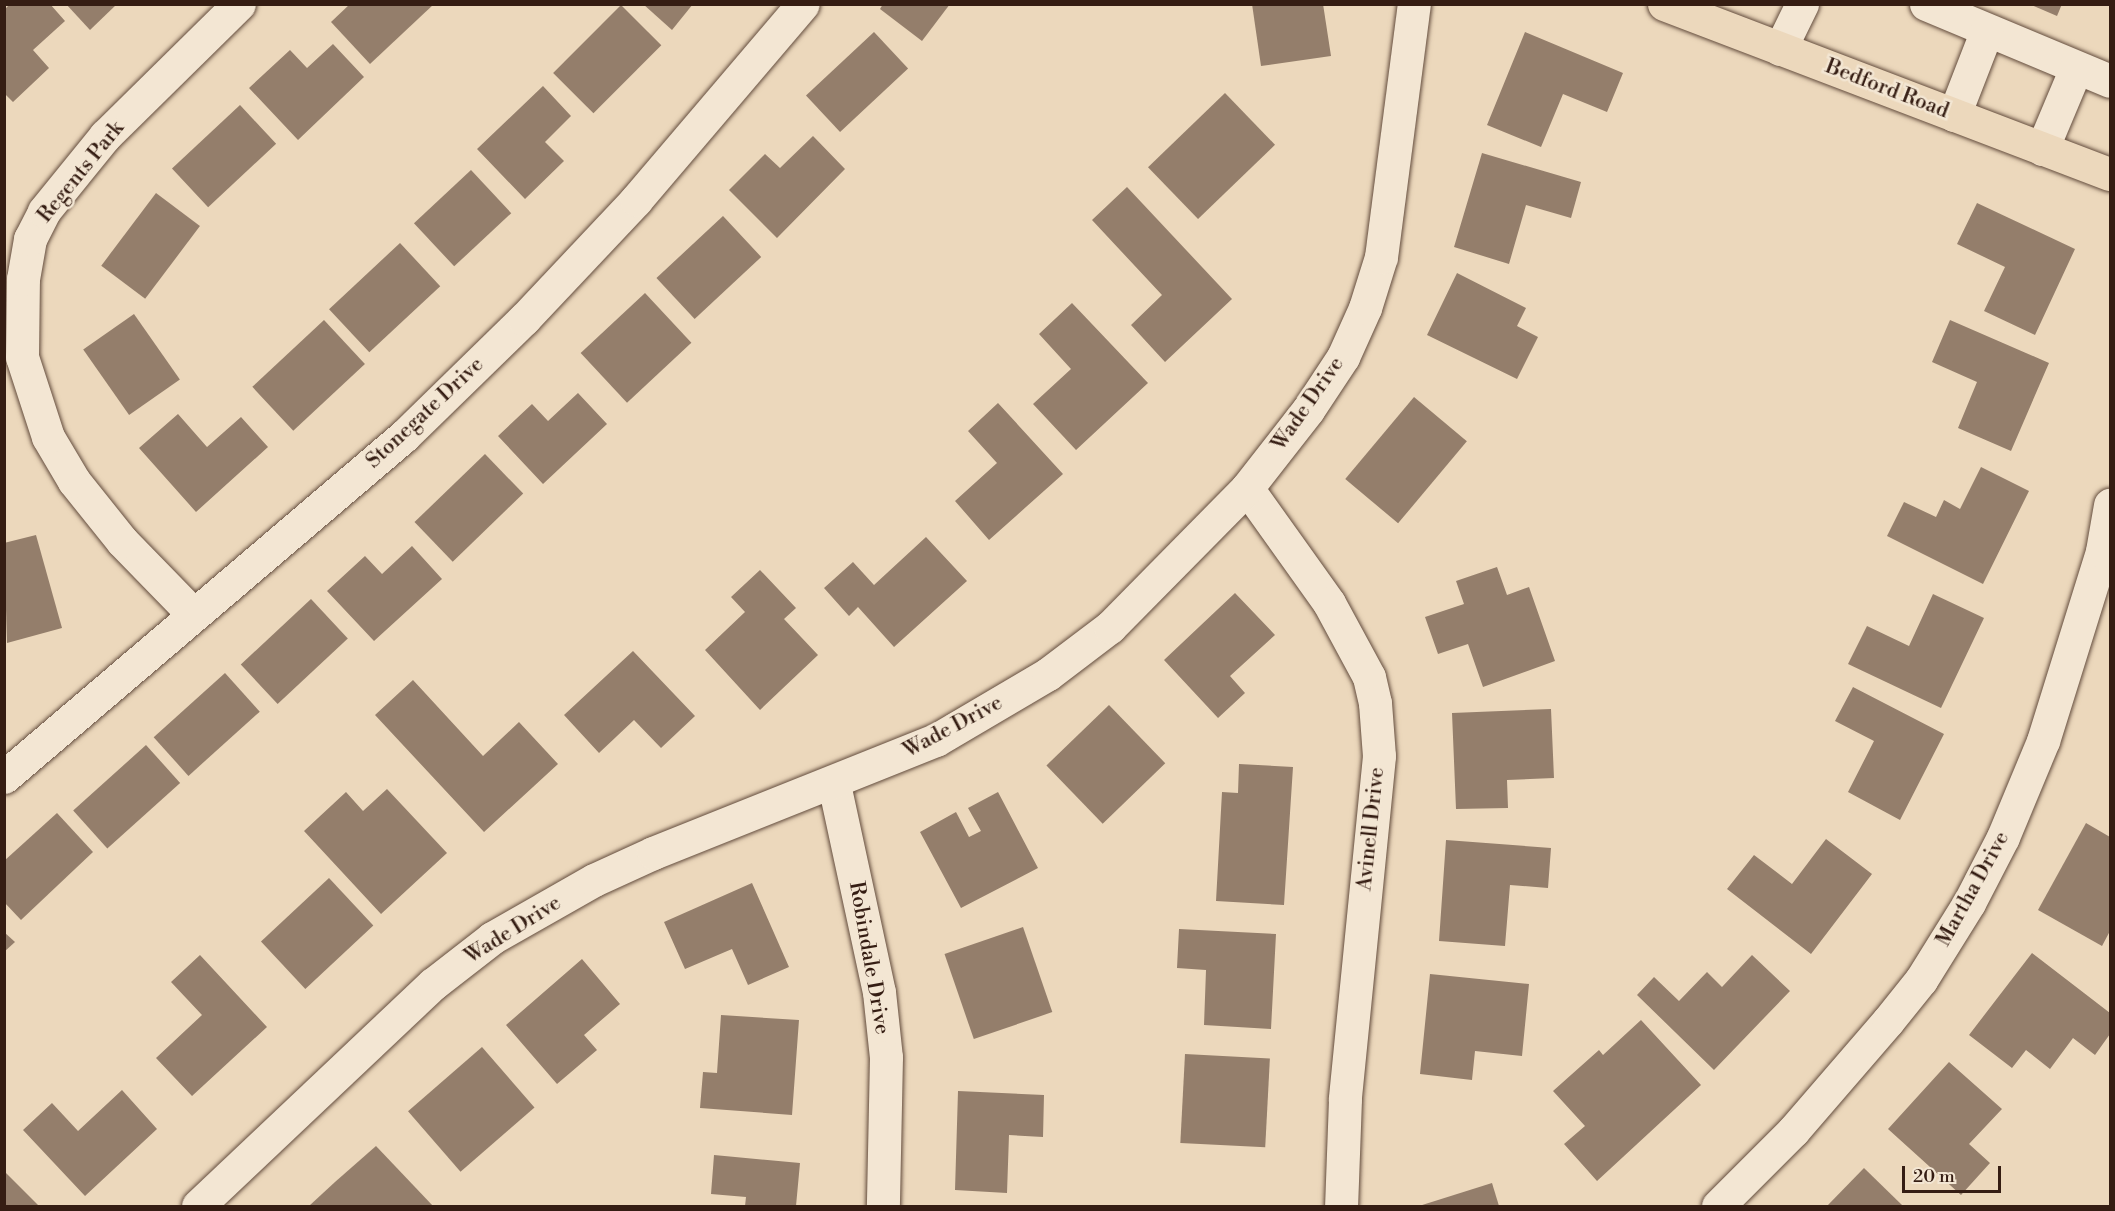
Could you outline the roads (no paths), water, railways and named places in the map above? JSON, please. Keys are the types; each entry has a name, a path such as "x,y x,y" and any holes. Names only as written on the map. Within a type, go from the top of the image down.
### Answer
{"main road":[{"name":"Bedford Road","path":"1664,4 2110,174"}],"street":[{"name":"Regents Park","path":"194,615 122,541 74,481 48,436 22,357 23,279 30,239 44,211 105,136 239,4"},
{"name":"Stonegate Drive","path":"4,777 404,436 524,319 636,200 803,4"},
{"name":"Wade Drive","path":"198,1206 432,984 492,938 594,880 653,853 834,784 936,740 1048,674 1110,627 1247,489 1320,393 1343,357 1365,308 1381,257 1414,4"},
{"path":"1780,49 1802,4"},
{"path":"1926,4 2110,81"},
{"path":"1954,115 1987,30"},
{"path":"2042,148 2076,68"},
{"name":"Avinell Drive","path":"1247,489 1329,603 1369,677 1375,703 1379,756 1345,1099 1341,1206"},
{"name":"Martha Drive","path":"1718,1206 1794,1131 1888,1021 1921,980 1970,903 2003,837 2043,741 2102,551 2110,505"},
{"name":"Robindale Drive","path":"834,784 879,992 886,1057 883,1206"}]}
